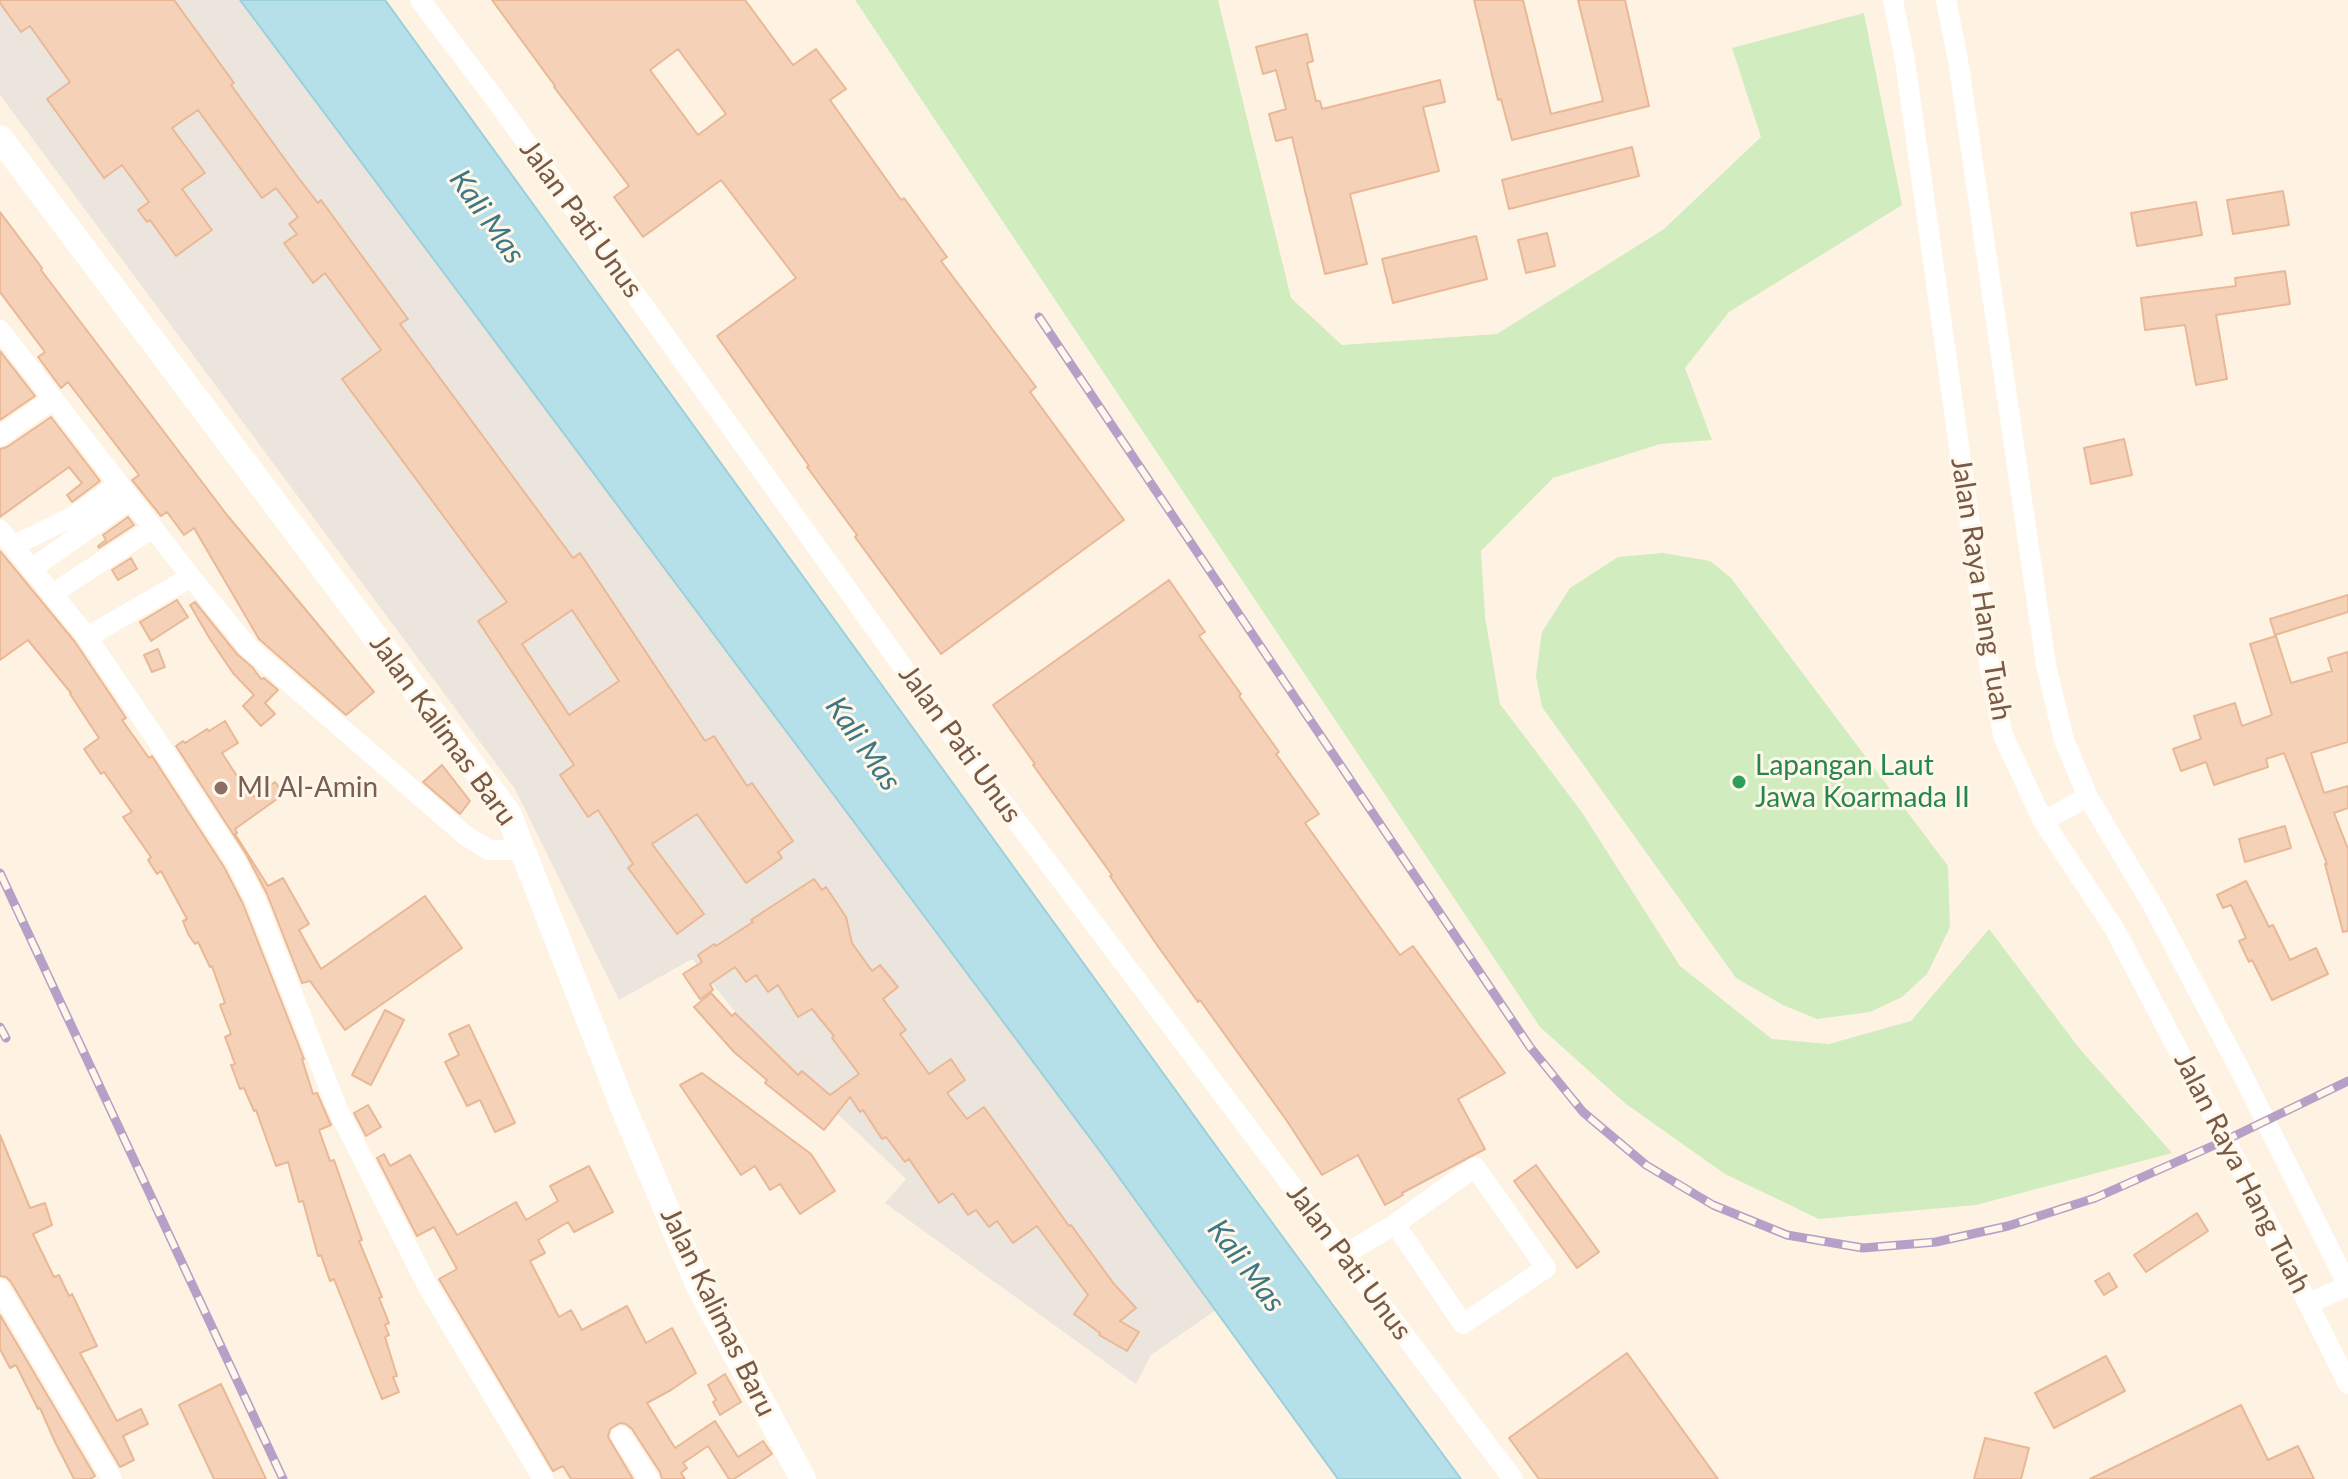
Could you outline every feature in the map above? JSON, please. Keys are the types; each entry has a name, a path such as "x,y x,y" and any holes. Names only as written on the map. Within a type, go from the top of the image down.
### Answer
{"street":[{"name":"Jalan Pati Unus","path":"420,0 495,99 954,738 1513,1479"},
{"name":"Jalan Raya Hang Tuah","path":"1893,0 1905,61 1990,668 2003,735 2043,821 2114,928 2348,1384"},
{"name":"Jalan Raya Hang Tuah","path":"1946,0 1958,60 2046,665 2064,740 2088,797 2153,906 2239,1068 2348,1286"},
{"name":"Jalan Kalimas Baru","path":"0,138 502,802 524,850 624,1109 698,1284 803,1479"},
{"path":"1,332 247,646 466,836 489,850 524,850"},
{"path":"0,436 53,399"},
{"path":"125,492 74,516 6,538 87,637 240,869 255,899 338,1110 427,1285 543,1479"},
{"path":"31,569 125,492"},
{"path":"52,594 153,528"},
{"path":"87,637 191,577"},
{"path":"2043,821 2088,797"},
{"path":"1344,1255 1395,1224 1475,1167 1546,1268 1463,1324 1395,1224"},
{"path":"2309,1303 2348,1286"},
{"path":"0,1289 112,1479"},
{"path":"621,1436 649,1479"}],"shaded area":[{"path":"0,0 240,0 1216,1310 1151,1355 1136,1384 885,1203 906,1179 751,1031 692,959 619,1000 515,789 0,95"}],"green space":[{"path":"855,0 1218,0 1291,298 1342,345 1497,334 1664,229 1761,137 1732,48 1864,13 1902,205 1729,312 1685,368 1712,440 1660,444 1553,478 1481,551 1485,617 1500,704 1581,811 1680,966 1772,1039 1829,1044 1911,1021 1989,929 2079,1048 2172,1153 1976,1205 1819,1219 1725,1174 1626,1104 1540,1027"},
{"name":"Lapangan Laut Jawa Koarmada II","path":"1663,553 1710,561 1731,578 1948,866 1950,927 1927,974 1902,997 1870,1012 1817,1019 1783,1005 1736,978 1542,707 1536,676 1542,632 1570,588 1618,557"}],"water":[{"name":"Kali Mas","path":"240,0 385,0 1461,1479 1338,1479 1102,1154"}],"building":[{"path":"0,0 174,0 297,176 318,203 321,200 408,319 400,324 573,558 580,553 705,741 714,736 747,786 752,783 793,841 778,852 782,858 746,883 697,814 652,844 704,914 677,934 628,868 633,864 598,810 588,817 560,775 574,765 478,621 507,602 342,379 381,350 325,273 313,283 284,243 297,234 289,224 298,217 276,188 262,198 198,110 172,128 205,173 182,189 212,230 176,256 150,220 147,222 138,210 149,202 122,165 104,178 47,99 70,82 30,26 21,32","holes":["572,610 619,681 569,715 522,644"]},
{"path":"492,0 745,0 793,65 816,49 846,89 830,100 901,200 904,198 947,257 941,261 1036,387 1030,392 1124,520 941,654 855,537 857,535 717,336 796,278 721,180 643,237 614,197 629,186","holes":["678,49 726,114 698,135 650,70"]},
{"path":"1474,0 1523,0 1551,114 1603,101 1578,0 1625,0 1649,106 1512,140 1501,99 1498,100"},
{"path":"1307,34 1313,61 1307,63 1316,101 1320,101 1322,109 1440,80 1445,102 1423,107 1439,171 1350,194 1367,264 1325,274 1292,137 1276,141 1269,114 1286,109 1276,70 1263,74 1256,47"},
{"path":"1632,147 1639,176 1509,209 1502,180"},
{"path":"2283,191 2289,225 2233,234 2227,200"},
{"path":"2196,202 2202,235 2137,246 2131,213"},
{"path":"0,212 227,515 374,692 346,715 259,639 194,528 184,535 167,512 161,516 132,480 139,475 68,382 61,388 38,357 45,352 0,292"},
{"path":"1547,233 1555,266 1526,273 1518,240"},
{"path":"1476,236 1487,279 1393,303 1382,259"},
{"path":"2285,271 2290,304 2216,315 2227,379 2196,385 2185,325 2145,330 2141,298 2236,286 2235,278"},
{"path":"0,351 35,396 0,420"},
{"path":"51,417 100,481 72,502 67,495 82,483 69,467 0,517 0,449"},
{"path":"2124,439 2132,475 2091,484 2084,448"},
{"path":"128,517 134,525 99,548 106,540 103,535"},
{"path":"0,551 75,642 126,718 122,720 149,758 152,756 224,867 243,904 304,1059 313,1094 317,1093 331,1125 319,1130 330,1161 334,1160 362,1240 359,1241 382,1297 379,1298 389,1323 385,1325 389,1335 385,1337 399,1392 382,1399 334,1279 330,1281 321,1255 318,1256 303,1201 299,1202 288,1162 276,1166 256,1110 244,1088 240,1089 225,1037 231,1034 220,1005 225,1003 212,966 198,942 195,944 188,934 183,921 187,919 161,871 157,874 148,860 151,857 123,817 132,812 84,749 99,738 71,693 28,640 0,660"},
{"path":"131,558 137,569 118,580 112,570"},
{"path":"1169,580 1205,632 1199,636 1241,694 1239,696 1279,752 1276,754 1319,814 1305,823 1400,955 1413,946 1505,1073 1458,1099 1485,1149 1385,1205 1358,1155 1322,1175 1287,1121 1157,945 993,705"},
{"path":"2348,595 2348,612 2275,635 2270,619"},
{"path":"177,600 188,617 151,641 140,622"},
{"path":"195,602 237,654 261,679 264,678 278,690 265,703 275,714 261,726 243,706 254,695 233,673 210,639 190,605"},
{"path":"2276,636 2291,683 2332,671 2328,658 2348,652 2348,742 2311,753 2324,793 2348,786 2348,808 2334,813 2348,849 2348,931 2343,932 2327,864 2284,753 2266,759 2268,767 2214,785 2206,762 2181,771 2173,749 2201,739 2194,716 2235,703 2242,726 2272,715 2250,644"},
{"path":"158,649 165,667 152,672 144,655"},
{"path":"225,721 238,743 222,753 244,787 246,785 254,797 275,782 284,794 235,829 235,834 268,886 283,878 309,924 299,930 321,969 425,896 462,948 345,1030 310,981 302,983 267,894 246,854 176,746"},
{"path":"442,765 470,801 460,814 423,782"},
{"path":"2285,826 2291,848 2245,862 2239,839"},
{"path":"814,879 822,890 826,887 846,917 852,943 872,971 880,965 898,987 883,999 906,1030 900,1034 929,1074 951,1059 965,1080 947,1093 967,1119 984,1107 1069,1226 1136,1308 1120,1321 1139,1332 1127,1351 1099,1335 1074,1314 1088,1295 1037,1226 1013,1243 997,1221 989,1227 976,1210 968,1215 953,1193 939,1203 909,1159 905,1162 886,1137 882,1139 863,1110 860,1112 850,1097 824,1130 765,1083 767,1080 734,1052 694,1007 711,993 798,1075 802,1071 830,1095 859,1074 812,1009 798,1017 778,985 768,992 756,975 746,982 735,967 710,984 713,990 700,999 683,974 702,962 698,955 753,922 751,920"},
{"path":"2246,881 2290,960 2316,948 2328,974 2272,1000 2239,941 2246,938 2231,905 2223,908 2217,895"},
{"path":"385,1010 404,1020 371,1085 352,1075"},
{"path":"469,1025 515,1123 495,1132 480,1100 467,1106 445,1062 459,1055 449,1034"},
{"path":"702,1073 811,1154 835,1191 800,1214 780,1184 770,1190 755,1166 741,1175 680,1085"},
{"path":"368,1105 381,1127 366,1136 354,1113"},
{"path":"0,1135 30,1208 45,1203 52,1225 33,1234 54,1277 59,1275 69,1296 72,1294 97,1346 80,1353 117,1421 141,1409 148,1424 123,1436 134,1460 120,1467 11,1282 0,1276"},
{"path":"384,1154 390,1166 410,1155 457,1235 516,1202 526,1220 558,1201 550,1186 589,1166 613,1212 574,1232 568,1222 538,1240 545,1253 530,1261 559,1317 571,1310 582,1330 627,1306 646,1343 672,1328 696,1373 647,1403 675,1448 715,1421 738,1457 763,1441 772,1454 734,1479 729,1479 708,1446 683,1463 687,1468 681,1473 685,1479 662,1479 632,1429 620,1423 610,1429 608,1437 633,1479 571,1479 563,1466 553,1471 439,1279 457,1269 434,1227 417,1236 377,1158"},
{"path":"1536,1165 1599,1252 1577,1268 1514,1181"},
{"path":"2197,1213 2208,1231 2146,1272 2134,1255"},
{"path":"2109,1273 2117,1287 2104,1295 2095,1281"},
{"path":"0,1315 95,1476 90,1479 74,1479 16,1365 10,1368 0,1349"},
{"path":"1627,1353 1718,1479 1539,1479 1509,1438"},
{"path":"2106,1356 2125,1391 2054,1428 2035,1393"},
{"path":"725,1374 741,1402 720,1415 708,1385"},
{"path":"221,1384 266,1479 214,1479 179,1405"},
{"path":"2241,1405 2268,1460 2298,1446 2314,1479 2090,1479"},
{"path":"1985,1438 2029,1448 2021,1479 1974,1479"}],"railway":[{"path":"1039,317 1530,1047 1583,1112 1646,1165 1713,1205 1787,1235 1863,1248 1936,1242 2008,1226 2095,1198 2348,1081"},
{"path":"0,873 283,1479"},
{"path":"0,1027 6,1038"}],"place":[{"name":"Lapangan Laut Jawa Koarmada II","path":"1739,782"},
{"name":"MI Al-Amin","path":"221,788"}]}
